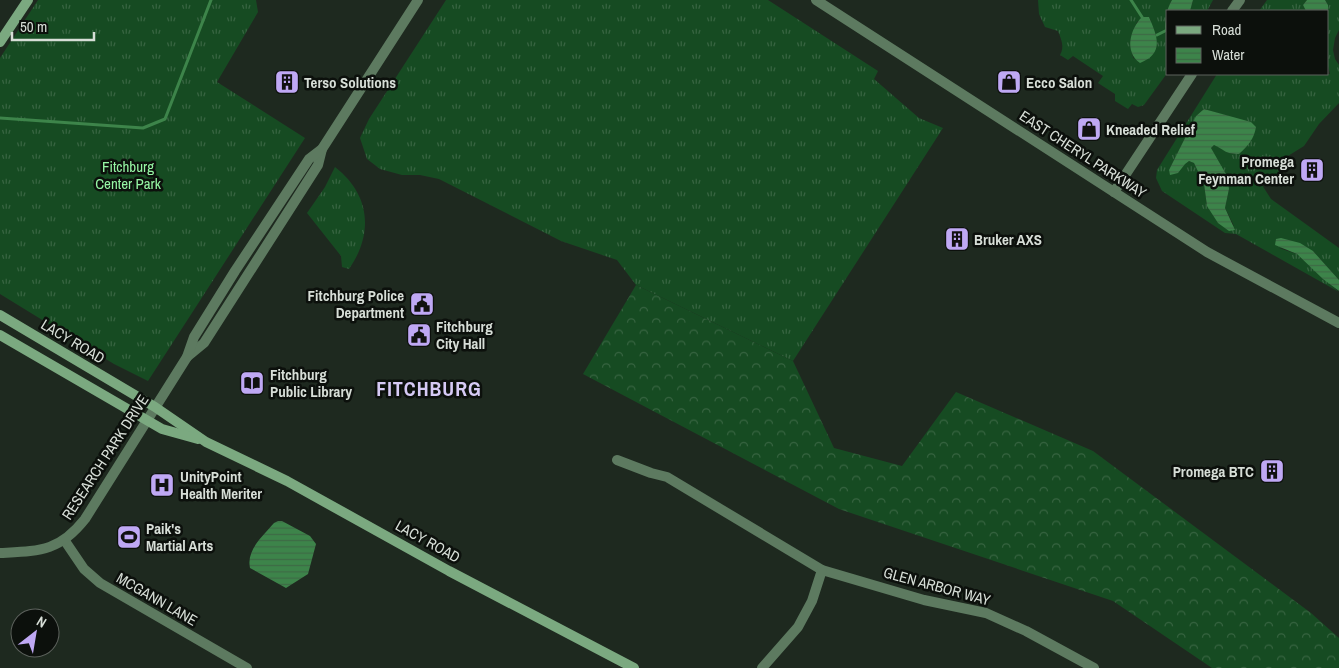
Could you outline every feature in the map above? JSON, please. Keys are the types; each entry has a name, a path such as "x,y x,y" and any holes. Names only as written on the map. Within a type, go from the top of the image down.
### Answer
{"main road":[{"path":"0,42 28,0"},
{"name":"LACY ROAD","path":"0,315 155,407 206,442 287,481 449,571 634,668"},
{"name":"LACY ROAD","path":"0,335 146,421 162,429 206,442"}],"street":[{"name":"RESEARCH PARK DRIVE","path":"0,552 42,550 65,541 85,519 187,357 204,343 318,165 322,148 418,0"},
{"name":"EAST CHERYL PARKWAY","path":"816,0 1206,252 1339,323"},
{"path":"1114,192 1191,75"},
{"name":"GLEN ARBOR WAY","path":"617,460 650,473 667,477 822,570 924,600 986,613 1026,631 1094,668"},
{"name":"MCGANN LANE","path":"65,541 84,569 100,583 246,668"},
{"path":"762,668 798,627 812,602 822,570"}],"green space":[{"name":"Fitchburg Center Park","path":"38,0 256,0 258,12 217,82 305,138 148,381 114,364 0,294 0,58"},
{"path":"446,0 768,0 878,71 874,79 919,118 943,128 793,361 636,285 617,260 561,241 439,179 420,175 402,175 380,169 367,159 360,138 369,119"},
{"path":"1038,0 1172,0 1166,10 1166,75 1144,105 1138,107 1132,104 1128,109 1115,101 1115,94 1098,83 1103,76 1073,56 1068,60 1060,55 1062,46 1058,31 1045,27 1039,14","holes":["1149,17 1151,21 1134,59 1131,49 1133,32 1137,22"]},
{"path":"1193,0 1213,0 1208,10 1190,10"},
{"path":"1267,0 1307,0 1303,5 1306,10 1260,10"},
{"path":"1325,0 1339,0 1339,30 1335,38 1333,50 1339,65 1339,103 1319,124 1304,146 1283,159 1288,165 1262,185 1271,199 1339,248 1339,280 1313,251 1279,248 1297,254 1339,292 1236,234 1225,233 1162,191 1156,178 1157,170 1216,75 1329,75 1328,10","holes":["1204,109 1228,116 1239,154 1228,152 1214,145 1211,148 1229,189 1225,208 1234,226 1207,206 1204,184 1194,163 1189,161 1169,170 1196,116"]},
{"path":"335,167 355,189 364,215 365,228 362,242 349,269 342,267 341,256 307,213 325,187"},
{"path":"636,285 793,361 834,448 902,466 956,392 1093,451 1311,613 1339,638 1339,668 1212,668 1113,601 839,509 583,374"}],"water":[{"path":"1172,0 1193,0 1190,10 1168,10"},
{"path":"1307,0 1325,0 1328,10 1306,10 1303,5"},
{"path":"1142,17 1149,17 1157,43 1153,54 1140,63 1132,53 1130,40 1134,28"},
{"path":"1204,109 1251,122 1256,127 1250,142 1239,154 1228,152 1214,145 1211,148 1227,176 1229,189 1225,208 1235,230 1229,231 1218,223 1207,206 1204,184 1194,163 1189,161 1178,173 1170,175 1169,170 1196,116"},
{"path":"1281,238 1300,243 1313,251 1339,280 1339,291 1323,279 1297,254 1275,245 1276,239"},
{"path":"282,521 310,536 316,544 308,574 286,588 250,568 249,561 256,544 274,523"}],"waterway":[{"path":"0,118 143,128 165,119 211,0"},
{"path":"1131,0 1142,17"},
{"path":"1157,35 1165,31"}],"place":[{"name":"Terso Solutions","path":"287,82"},
{"name":"Ecco Salon","path":"1009,82"},
{"name":"Kneaded Relief","path":"1089,129"},
{"name":"Promega Feynman Center","path":"1312,170"},
{"name":"Bruker AXS","path":"957,239"},
{"name":"Fitchburg Police Department","path":"422,304"},
{"name":"Fitchburg City Hall","path":"419,335"},
{"name":"Fitchburg Public Library","path":"252,383"},
{"name":"Promega BTC","path":"1272,471"},
{"name":"UnityPoint Health Meriter","path":"162,485"},
{"name":"Paik's Martial Arts","path":"129,537"}],"district":[{"name":"FITCHBURG","path":"429,388"}]}
